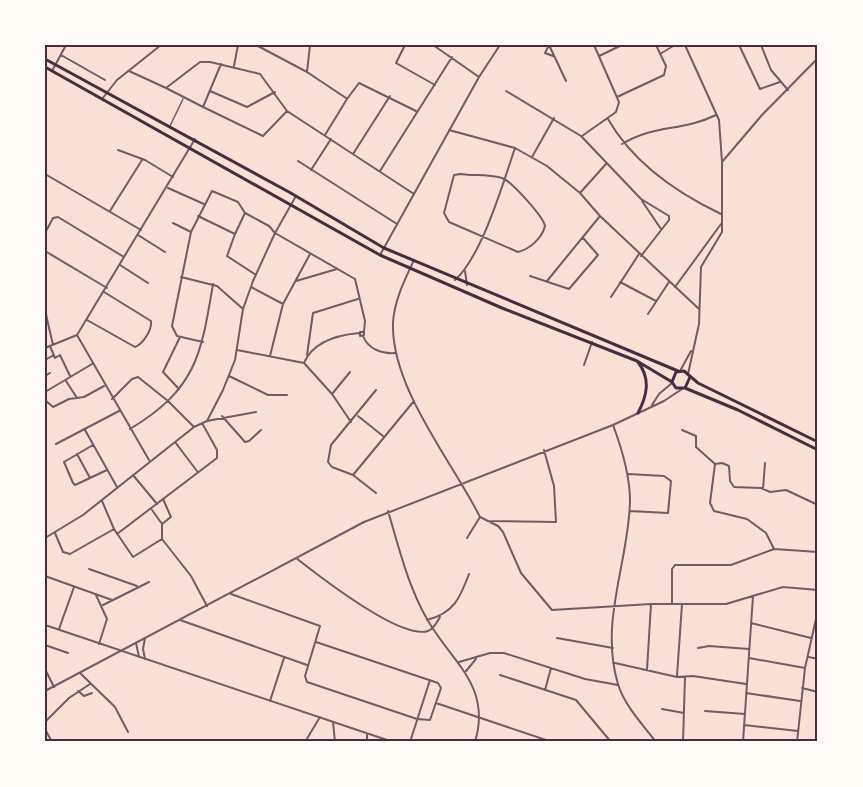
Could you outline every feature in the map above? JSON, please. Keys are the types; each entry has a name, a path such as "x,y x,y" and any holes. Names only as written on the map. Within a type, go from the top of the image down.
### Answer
{"main road":[{"path":"45,58 296,196 384,248 455,280 679,371 818,442"},
{"path":"45,67 380,255 502,308 637,361 684,388 818,450"},
{"path":"637,361 647,384 644,400 638,413"},
{"path":"672,382 674,374 679,371"},
{"path":"684,388 689,376"}],"street":[{"path":"52,71 66,45"},
{"path":"102,99 129,71 161,45"},
{"path":"233,67 238,45"},
{"path":"256,45 307,72 347,99"},
{"path":"307,72 310,45"},
{"path":"405,45 396,63 435,85"},
{"path":"433,45 479,77"},
{"path":"380,255 479,77 500,45"},
{"path":"549,45 545,53 554,56"},
{"path":"549,45 566,81"},
{"path":"581,136 608,119 618,108 619,102 594,45"},
{"path":"599,56 622,45"},
{"path":"617,97 664,75 666,66 656,45"},
{"path":"660,54 675,45"},
{"path":"685,45 716,115 721,132 722,162 722,232 701,267 699,324 692,349 689,376"},
{"path":"739,45 760,89 780,82"},
{"path":"761,45 771,70 788,90"},
{"path":"61,55 105,80"},
{"path":"380,171 453,57"},
{"path":"722,162 762,115 818,58"},
{"path":"166,88 200,62 221,64 263,76 287,111 414,194"},
{"path":"203,107 221,64"},
{"path":"129,71 263,136 287,111"},
{"path":"325,135 356,86 362,83 417,111"},
{"path":"210,91 247,107 275,92"},
{"path":"506,91 581,136 641,199 662,230"},
{"path":"353,154 390,96"},
{"path":"170,127 183,99"},
{"path":"622,144 640,133 691,126 716,115"},
{"path":"532,157 554,118"},
{"path":"608,119 622,144 677,190 721,214"},
{"path":"449,130 515,148 532,157 580,193 640,255 699,309"},
{"path":"311,170 331,139"},
{"path":"45,348 77,335 195,140"},
{"path":"455,280 465,271 481,237 515,148"},
{"path":"118,150 142,159 173,177"},
{"path":"110,211 142,159"},
{"path":"298,161 397,224"},
{"path":"580,193 606,164"},
{"path":"45,174 141,230"},
{"path":"481,174 505,179 542,217 545,226 526,249 518,252 481,237 445,218 454,175 481,174"},
{"path":"167,187 204,204"},
{"path":"203,342 175,334 172,326 191,232 209,193 213,192 235,200 246,213 269,226 275,233 356,279 365,321 364,341 379,351 396,353"},
{"path":"207,421 229,376 237,350 243,309 251,287 275,233 296,196"},
{"path":"611,297 640,255 669,220 669,216 641,199"},
{"path":"246,213 227,252 228,257 256,275"},
{"path":"198,216 235,234"},
{"path":"547,282 600,216"},
{"path":"45,233 53,218 58,217 124,257"},
{"path":"173,223 191,232"},
{"path":"674,287 721,224"},
{"path":"138,235 165,252"},
{"path":"530,276 567,289 573,287 598,255 583,238"},
{"path":"45,251 107,288"},
{"path":"270,356 284,304 310,254"},
{"path":"413,262 397,302 393,322 400,369 414,401 480,517 498,526 503,532 521,573 552,610 560,612 651,604 726,604 783,587 818,590"},
{"path":"120,265 148,283"},
{"path":"296,281 337,269"},
{"path":"465,271 467,285"},
{"path":"181,277 213,284 243,309"},
{"path":"620,282 656,301"},
{"path":"648,314 669,282"},
{"path":"130,429 168,401 191,373 203,342 213,284"},
{"path":"251,287 284,304"},
{"path":"87,320 132,346 140,345 151,328 151,321 104,292"},
{"path":"304,363 313,313 360,298"},
{"path":"45,311 54,355"},
{"path":"307,355 323,342 364,332"},
{"path":"359,333 363,336"},
{"path":"77,335 118,411 150,461"},
{"path":"179,389 163,372 181,337"},
{"path":"584,365 592,342"},
{"path":"679,371 692,349"},
{"path":"237,350 304,363 332,394 351,422"},
{"path":"45,360 54,355 60,356 70,376"},
{"path":"45,392 92,364"},
{"path":"332,394 350,372"},
{"path":"45,376 50,373"},
{"path":"229,376 268,395 287,395"},
{"path":"112,399 132,379 138,377 168,401 194,427"},
{"path":"66,381 77,398"},
{"path":"651,406 659,394 672,382"},
{"path":"45,400 51,408 69,399 84,398 104,386"},
{"path":"45,691 388,511 613,425 684,388"},
{"path":"376,390 358,416 331,445 328,462 332,467 353,475 376,493"},
{"path":"353,475 414,401"},
{"path":"56,444 118,411"},
{"path":"45,538 102,501 194,427 222,416 256,412"},
{"path":"222,416 245,442 261,430"},
{"path":"358,416 383,436"},
{"path":"117,534 218,454 202,423"},
{"path":"613,425 628,474 629,511 614,606 615,663 618,685 656,742"},
{"path":"85,430 117,487"},
{"path":"682,430 696,436 696,447 715,465"},
{"path":"175,442 198,472"},
{"path":"93,445 64,462 73,483 75,485 107,470"},
{"path":"484,520 556,522 554,486 544,450"},
{"path":"76,454 90,478"},
{"path":"715,465 722,463 729,466 729,481 734,487 773,492 786,490 818,505"},
{"path":"763,489 765,463"},
{"path":"715,465 710,503 714,512 747,519 766,533 774,549"},
{"path":"628,474 664,476 671,481 668,513 629,511"},
{"path":"133,475 157,504"},
{"path":"162,524 171,517 163,499"},
{"path":"102,501 114,529 133,557 162,539"},
{"path":"151,509 162,524 162,539 191,576 207,606"},
{"path":"388,511 410,582 427,620 466,671 478,717 474,742"},
{"path":"467,538 480,517"},
{"path":"55,533 63,552 70,554 114,529"},
{"path":"672,604 672,569 675,565 731,565 774,549 818,552"},
{"path":"296,558 370,611 420,632 433,628 440,617 457,603 469,574"},
{"path":"89,569 138,586"},
{"path":"45,576 112,600"},
{"path":"103,605 149,582"},
{"path":"58,630 74,587"},
{"path":"230,593 318,625 320,628 305,679 309,684 427,722 430,720 440,686 430,680 316,642"},
{"path":"96,594 103,605 107,619 99,644"},
{"path":"743,742 753,596"},
{"path":"647,670 651,604"},
{"path":"677,677 682,604"},
{"path":"427,620 440,617"},
{"path":"797,742 805,668 816,619"},
{"path":"180,620 308,665"},
{"path":"751,623 812,638"},
{"path":"45,626 393,742"},
{"path":"145,638 143,649 145,659"},
{"path":"557,639 613,648"},
{"path":"136,643 139,657"},
{"path":"45,645 68,653"},
{"path":"698,648 709,646 749,649"},
{"path":"459,663 490,653 504,653 618,685"},
{"path":"808,657 818,659"},
{"path":"270,701 284,658"},
{"path":"749,658 805,668"},
{"path":"466,671 476,659"},
{"path":"615,663 677,677 746,684"},
{"path":"545,690 551,668"},
{"path":"45,669 54,687"},
{"path":"80,673 115,707 128,732"},
{"path":"500,675 581,703 612,742"},
{"path":"683,742 686,677"},
{"path":"410,742 430,680"},
{"path":"45,722 78,691 90,684"},
{"path":"802,688 818,692"},
{"path":"78,691 84,696 92,693"},
{"path":"746,693 800,701"},
{"path":"436,703 552,742"},
{"path":"662,709 684,712"},
{"path":"705,711 745,714"},
{"path":"305,742 320,717"},
{"path":"333,722 335,742"},
{"path":"744,725 798,731"},
{"path":"45,729 52,742"},
{"path":"367,734 368,742"}]}
